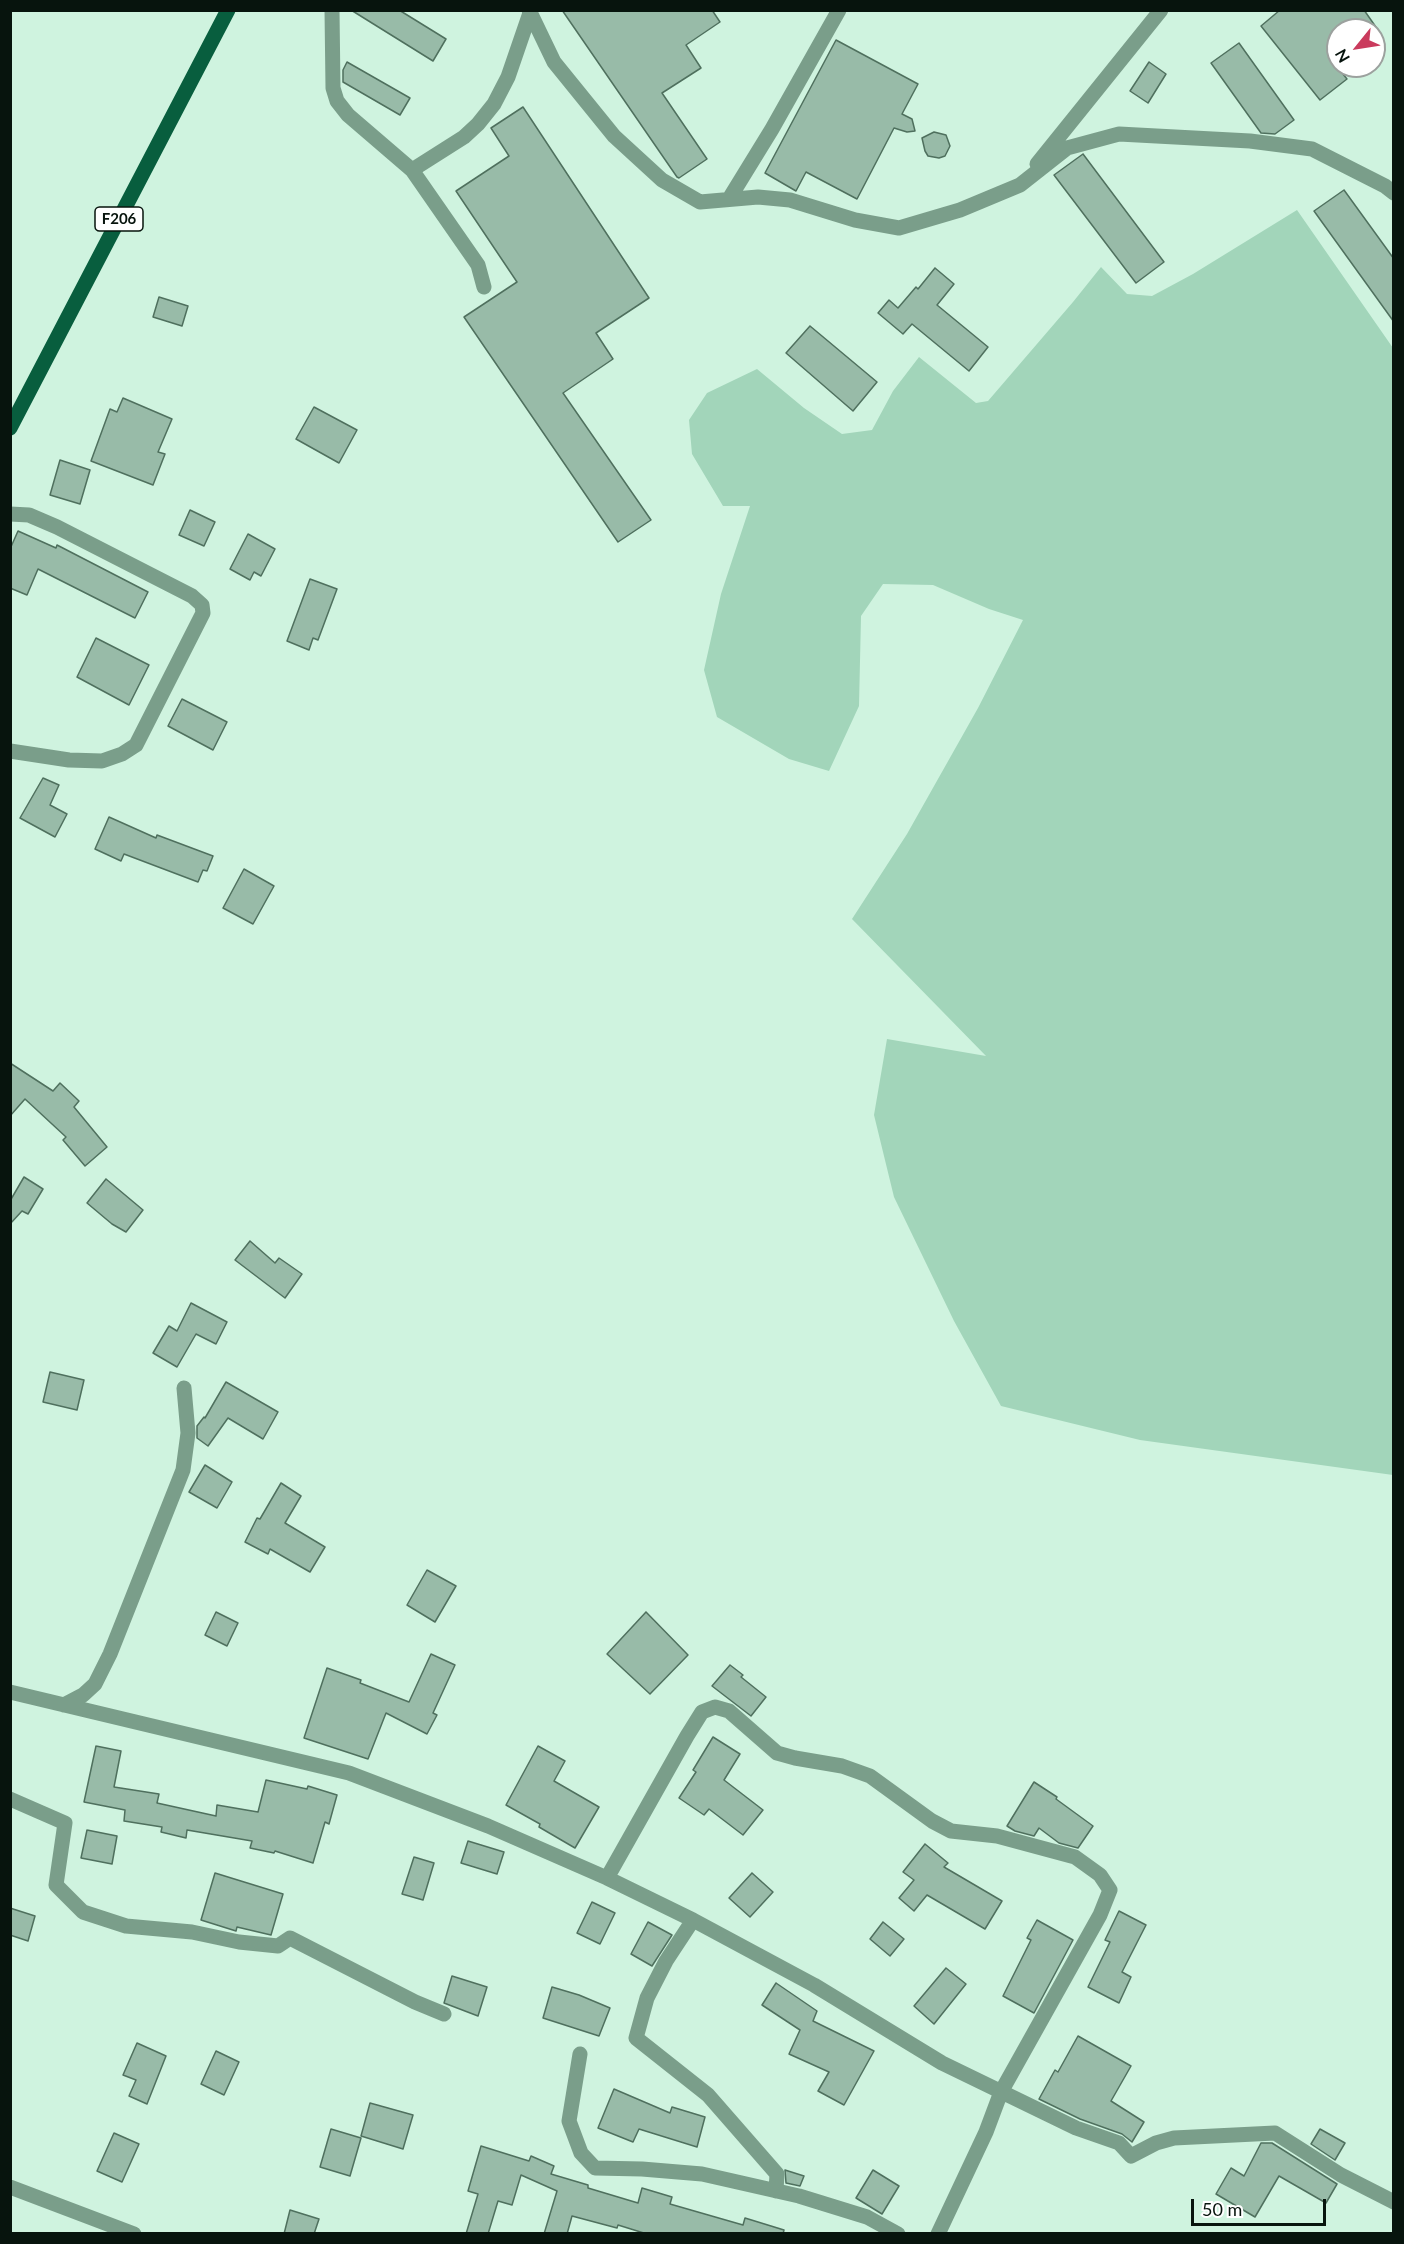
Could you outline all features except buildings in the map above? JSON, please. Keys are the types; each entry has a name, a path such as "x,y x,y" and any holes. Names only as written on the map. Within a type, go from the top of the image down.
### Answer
{"main road":[{"name":"F206","path":"10,428 228,10"}],"street":[{"path":"332,10 333,88 338,101 348,115 412,170 478,265 484,287"},
{"path":"729,199 772,129 839,10"},
{"path":"1020,185 1161,10"},
{"path":"412,170 464,137 495,104 508,77 530,12"},
{"path":"530,12 554,62 614,136 662,180 700,202 758,198 790,200 855,220 899,228 960,210 1020,185 1067,148 1119,134 1250,141 1312,149 1385,186 1394,193"},
{"path":"10,514 29,515 57,527 192,596 202,605 203,613 136,745 122,754 102,761 69,760 10,751"},
{"path":"64,1705 83,1695 95,1684 110,1654 183,1470 188,1433 184,1388"},
{"path":"10,1692 349,1773 488,1826 607,1878 693,1920 814,1986 942,2062 1076,2128 1119,2143 1131,2156 1156,2143 1174,2138 1275,2133 1341,2175 1394,2202"},
{"path":"607,1878 702,1712 715,1707 729,1710 777,1752 795,1758 842,1766 870,1776 932,1821 951,1831 997,1836 1075,1857 1100,1875 1110,1890 1100,1915 1001,2092 986,2132 938,2234"},
{"path":"10,1799 65,1823 56,1885 83,1912 126,1926 192,1932 239,1942 278,1946 290,1938 415,2002 444,2014"},
{"path":"693,1920 666,1961 647,1998 636,2038 708,2095 777,2174 776,2191"},
{"path":"580,2054 569,2121 581,2153 595,2168 702,2174 776,2191 867,2217 898,2234"},
{"path":"10,2187 134,2234"}],"green space":[{"path":"1297,210 1393,348 1393,1475 1140,1440 1001,1406 954,1321 894,1197 874,1115 887,1039 986,1056 852,919 907,834 978,708 1023,620 989,609 933,585 883,584 861,616 859,706 829,771 789,759 717,717 704,670 721,594 750,506 723,506 692,454 689,420 707,393 757,369 804,408 842,434 872,430 893,391 919,357 976,403 988,401 1101,267 1127,294 1152,296 1193,274"}]}
